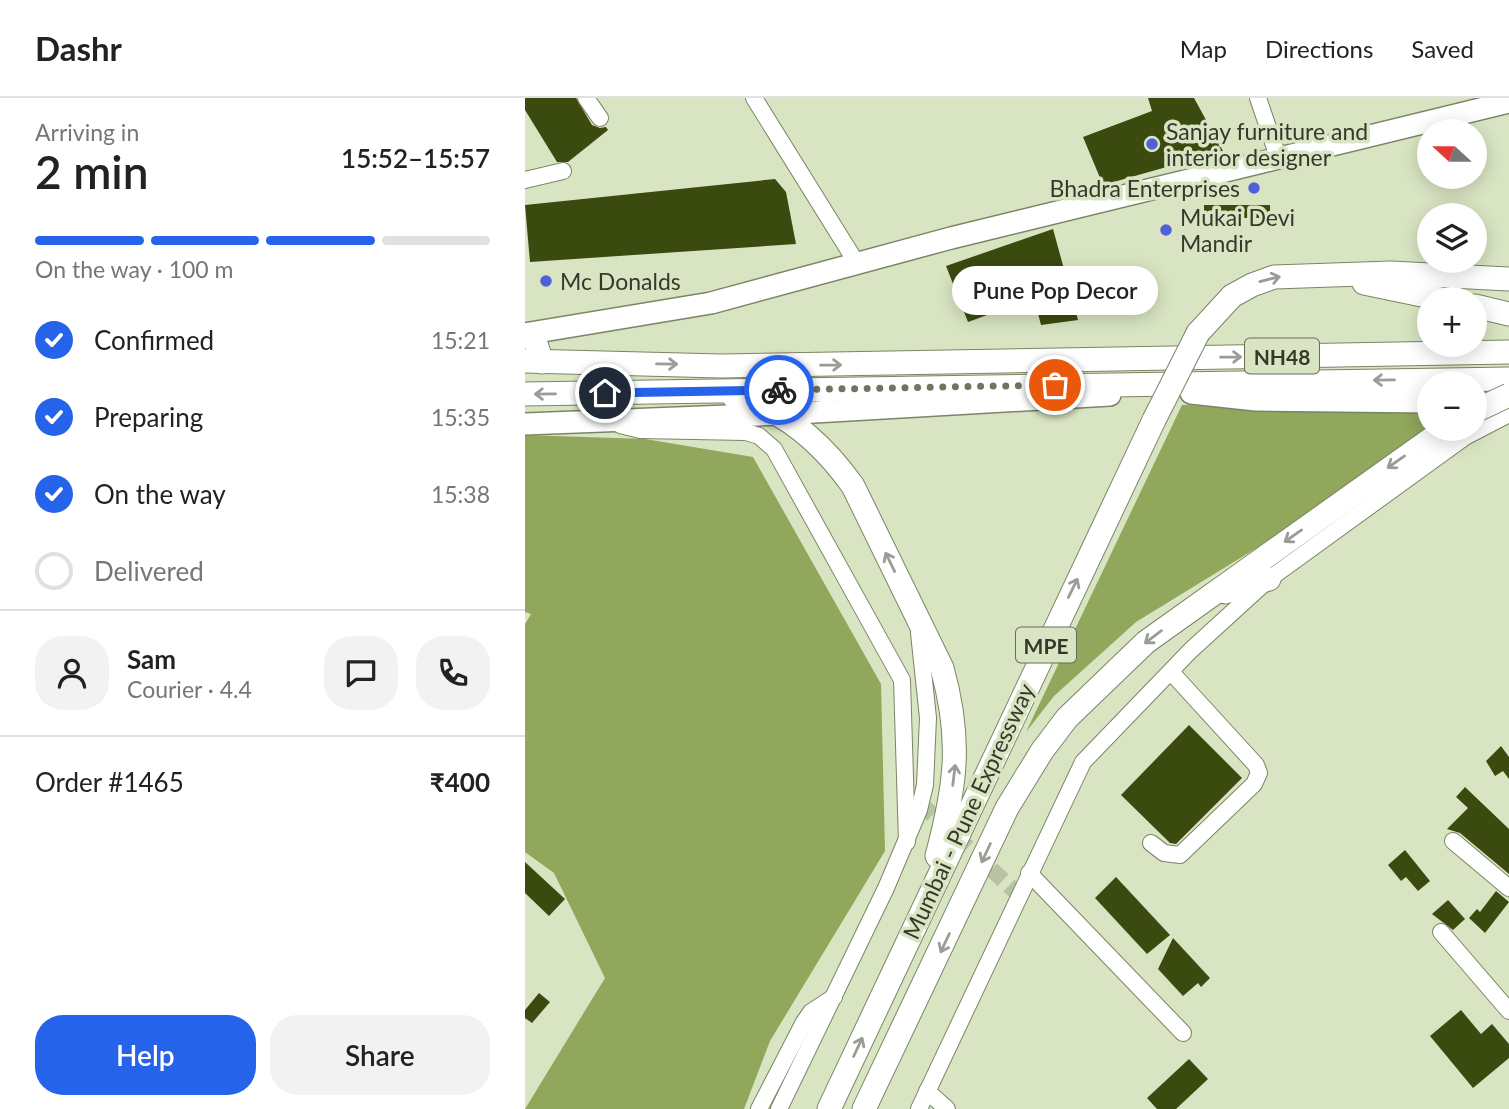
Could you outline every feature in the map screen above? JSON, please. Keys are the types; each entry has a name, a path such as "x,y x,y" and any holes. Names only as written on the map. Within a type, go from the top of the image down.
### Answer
{"highway":[{"path":"1313,275 1391,273 1509,279"},
{"name":"MPE","path":"1313,275 1417,294"},
{"name":"Mumbai - Pune Expressway","path":"829,1109 1154,420 1198,333 1223,303 1252,285 1285,276 1313,275"},
{"path":"1487,309 1509,314"},
{"path":"528,332 534,361"},
{"name":"NH48","path":"534,361 721,366 1509,352"},
{"name":"NH48","path":"1487,386 1509,379"},
{"name":"NH48","path":"525,394 1179,388 1417,390"},
{"path":"711,391 751,401 780,414 816,442 853,486 942,668 954,715 957,749 947,817 921,913"},
{"path":"1487,405 1509,395"},
{"name":"MPE","path":"1208,596 1428,441"},
{"path":"1208,596 1269,579"},
{"name":"Mumbai - Pune Expressway","path":"864,1109 1007,808 1042,751 1067,718 1146,642 1208,596"}],"main road":[{"path":"528,332 711,303 856,262 1509,102"},
{"path":"525,424 780,414 1179,388 1280,401 1417,402"},
{"path":"1487,394 1509,401"}],"street":[{"path":"586,98 600,118"},
{"path":"754,98 856,262"},
{"path":"1258,98 1278,157"},
{"path":"525,180 563,171"},
{"path":"919,1109 1076,772 1171,671 1269,579 1465,437 1509,414"},
{"path":"604,421 640,430 745,432 759,436 774,449 902,680 907,842"},
{"path":"779,1109 907,842 925,785 927,691 917,618"},
{"path":"1151,843 1164,853 1180,855 1254,784 1259,774 1256,765 1171,671"},
{"path":"1453,841 1509,888"},
{"path":"1029,873 1183,1033"},
{"path":"1441,932 1509,1011"},
{"path":"759,1109 811,1012 835,996"},
{"path":"927,1091 947,1109"}],"green space":[{"path":"1182,405 1417,409 1417,434 1268,541 1136,622 1054,696 1026,732"},
{"path":"525,435 645,439 753,457 881,684 885,851 770,1041 744,1109 525,1109 605,978 554,873 525,852 525,624 531,614 525,612"}],"building":[{"path":"525,98 576,98 592,125 606,127 608,130 568,162 557,162 525,110"},
{"name":"Sanjay furniture and interior designer","path":"1148,98 1194,98 1223,151 1103,185 1083,137 1152,111"},
{"path":"775,179 786,192 796,244 530,262 525,205"},
{"path":"1204,205 1270,205 1270,218 1204,218"},
{"path":"1053,229 1078,320 1041,325 1034,298 968,322 946,266"},
{"path":"1189,725 1242,778 1176,844 1170,843 1121,795"},
{"path":"1501,746 1509,757 1509,779 1503,771 1495,776 1486,761"},
{"path":"1465,787 1509,829 1509,874 1460,833 1447,829 1468,808 1456,797"},
{"path":"1405,850 1430,881 1418,891 1406,877 1401,881 1388,865"},
{"path":"525,862 565,899 549,916 525,893"},
{"path":"1116,877 1170,935 1147,954 1095,898"},
{"path":"1496,891 1509,902 1485,933 1469,918 1477,909 1480,912"},
{"path":"1448,900 1465,919 1453,930 1432,914"},
{"path":"1173,938 1210,978 1201,987 1198,983 1183,996 1158,969"},
{"path":"539,993 550,1002 532,1023 525,1018 525,1010"},
{"path":"1461,1010 1481,1034 1492,1024 1509,1044 1509,1058 1473,1088 1430,1036"},
{"path":"1189,1059 1208,1079 1176,1109 1157,1109 1147,1098"}],"tunnel":[{"path":"921,804 1019,895"}],"way so far":[{"path":"779,390 1055,385"}],"place":[{"name":"Sanjay furniture and interior designer","path":"1152,144"},
{"name":"Bhadra Enterprises","path":"1254,188"},
{"name":"Mukai Devi Mandir","path":"1166,230"},
{"name":"Mc Donalds","path":"546,281"},
{"name":"Pune Pop Decor","path":"1055,385"}],"route":[{"path":"605,393 779,390"}]}
